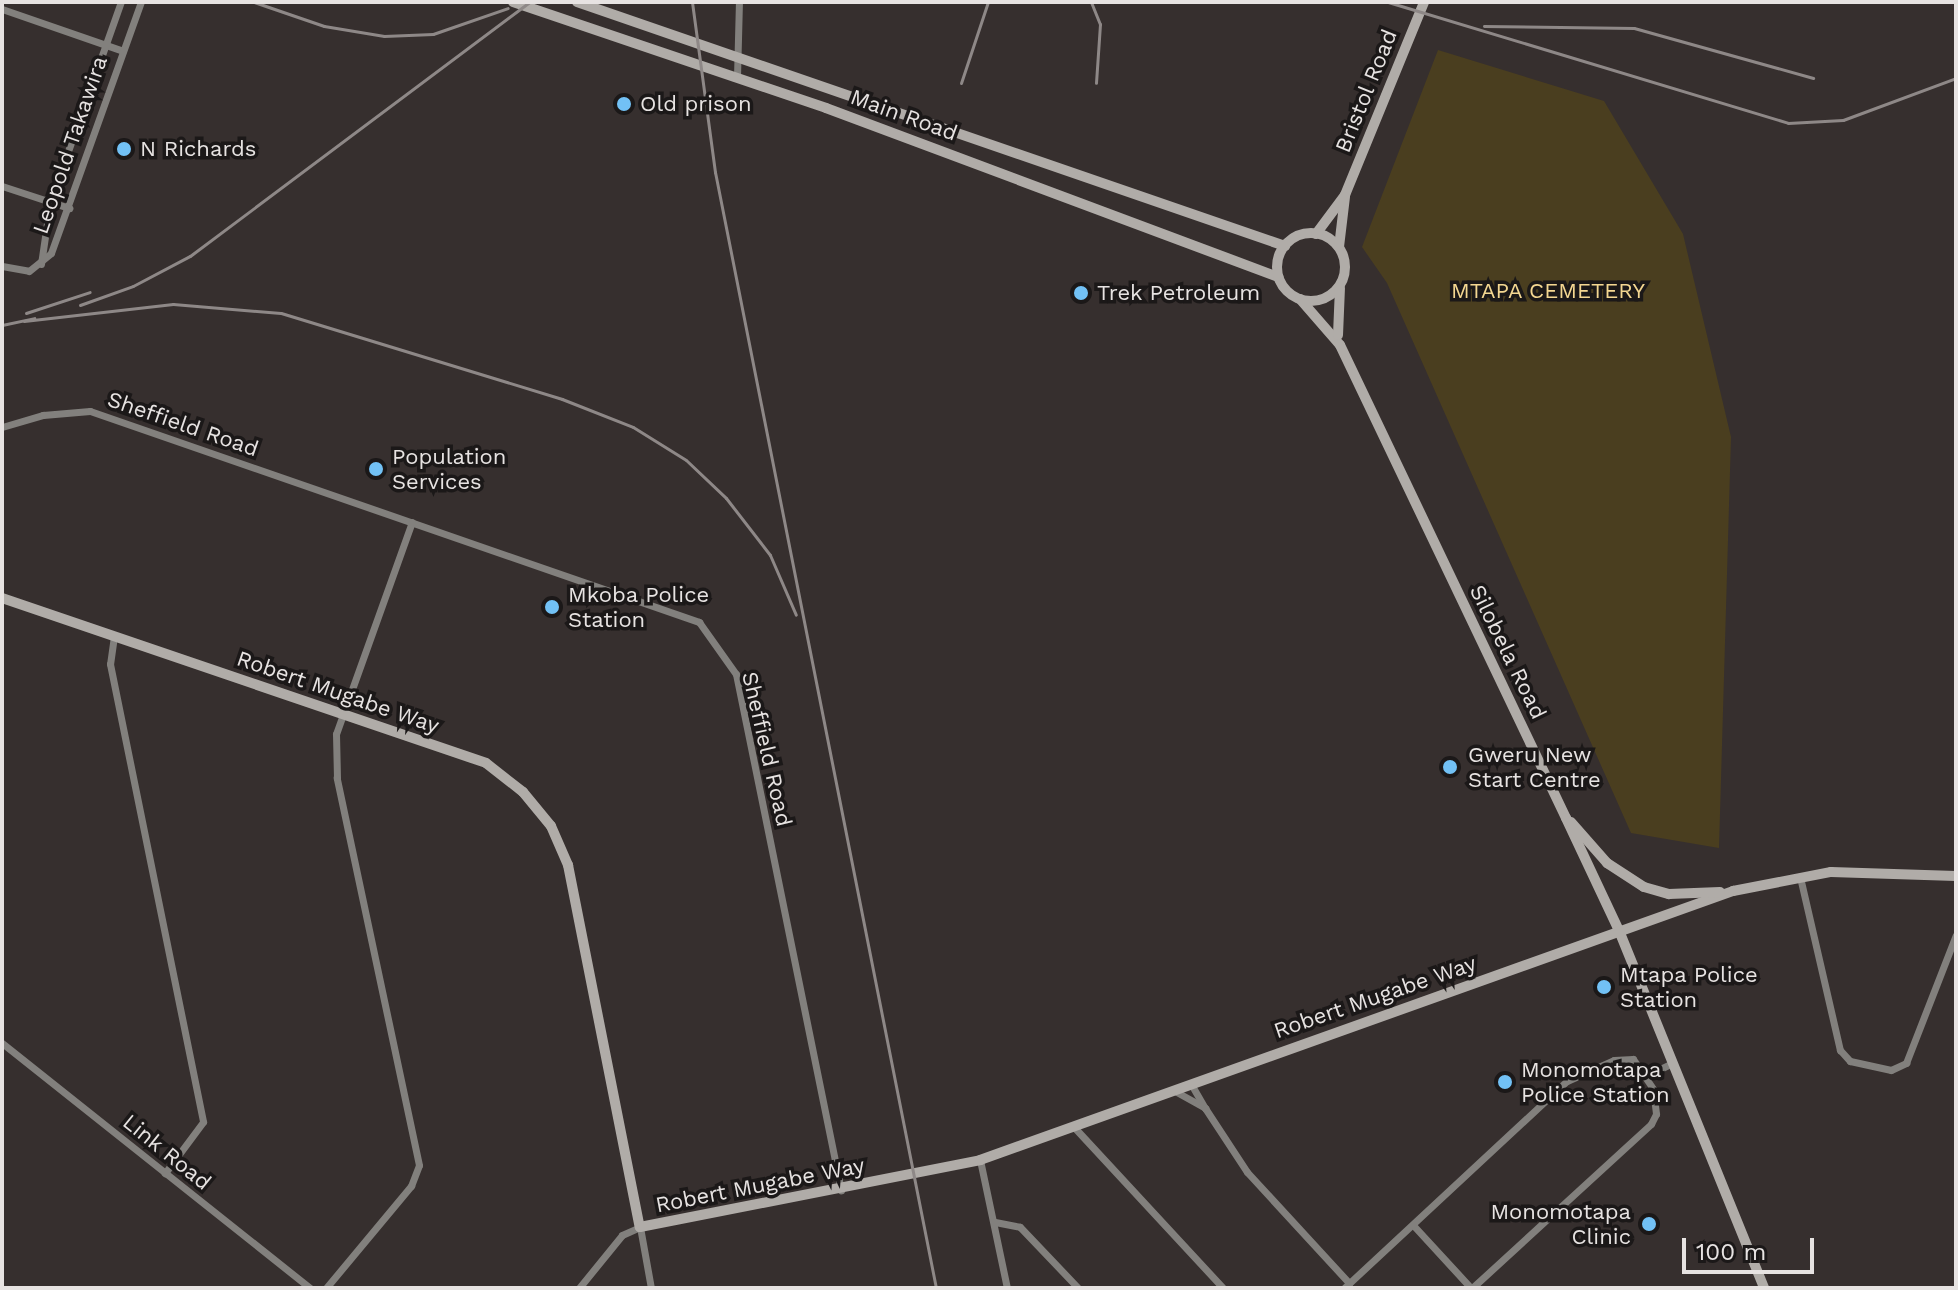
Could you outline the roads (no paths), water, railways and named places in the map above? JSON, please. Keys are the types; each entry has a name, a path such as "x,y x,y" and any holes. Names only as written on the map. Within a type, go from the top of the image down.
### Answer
{"main road":[{"name":"Main Road","path":"513,2 881,128 1279,277"},
{"name":"Main Road","path":"577,2 1285,246"},
{"name":"Bristol Road","path":"1316,234 1345,195 1424,2"},
{"path":"881,128 887,110"},
{"name":"Bristol Road","path":"1339,247 1345,195"},
{"path":"1316,234 1339,247 1345,264 1342,282 1324,299 1300,299 1279,277 1285,246 1316,234"},
{"name":"Silobela Road","path":"1340,345 1336,321 1342,282"},
{"name":"Silobela Road","path":"1300,299 1340,345 1620,933 1764,1288"},
{"name":"Robert Mugabe Way","path":"2,598 486,763 523,792 551,826 568,865 640,1227 841,1190 980,1160 1733,891"},
{"path":"1566,818 1607,863 1644,887 1669,894 1733,891 1800,875 1869,870 1956,876"}],"street":[{"name":"Leopold Takawira","path":"41,264 50,202 121,2"},
{"name":"Leopold Takawira","path":"41,264 51,253 69,208 141,2"},
{"path":"737,77 739,2"},
{"path":"2,9 123,51"},
{"path":"2,186 69,208"},
{"path":"2,266 25,272 41,264"},
{"name":"Sheffield Road","path":"2,427 43,415 90,411 699,622 736,674 841,1190"},
{"path":"326,1288 411,1186 419,1165 337,778 341,714 412,522"},
{"path":"114,636 110,664 203,1122 165,1173"},
{"path":"1800,875 1840,1050 1850,1061 1891,1070 1906,1063 1956,935"},
{"name":"Link Road","path":"2,1043 310,1288"},
{"path":"1191,1084 1247,1172 1346,1286 1567,1081 1624,1057 1648,1075 1657,1103 1651,1124 1471,1288 1413,1225"},
{"path":"1648,1075 1673,1063"},
{"path":"1173,1090 1205,1108"},
{"path":"1073,1126 1223,1288"},
{"path":"980,1160 1007,1288"},
{"path":"995,1222 1020,1227 1078,1288"},
{"path":"579,1288 622,1235 640,1227 651,1288"}],"railway":[{"path":"254,2 324,26 384,36 433,34 508,8"},
{"path":"80,305 133,286 190,256 529,2"},
{"path":"692,2 715,172 936,1288"},
{"path":"961,83 988,2"},
{"path":"1091,2 1100,24 1096,83"},
{"path":"1388,2 1788,123 1843,120 1956,78"},
{"path":"1484,26 1634,28 1813,78"},
{"path":"26,313 90,292"},
{"path":"24,321 173,304 281,313 562,399 633,427 686,460 726,498 770,555 796,615"},
{"path":"2,325 34,318"}],"place":[{"name":"Old prison","path":"624,104"},
{"name":"N Richards","path":"124,149"},
{"name":"Trek Petroleum","path":"1081,293"},
{"name":"Population Services","path":"376,469"},
{"name":"Mkoba Police Station","path":"552,607"},
{"name":"Gweru New Start Centre","path":"1450,767"},
{"name":"Mtapa Police Station","path":"1604,987"},
{"name":"Monomotapa Police Station","path":"1505,1082"},
{"name":"Monomotapa Clinic","path":"1649,1224"}],"park label":[{"name":"MTAPA CEMETERY","path":"1548,291"}]}
